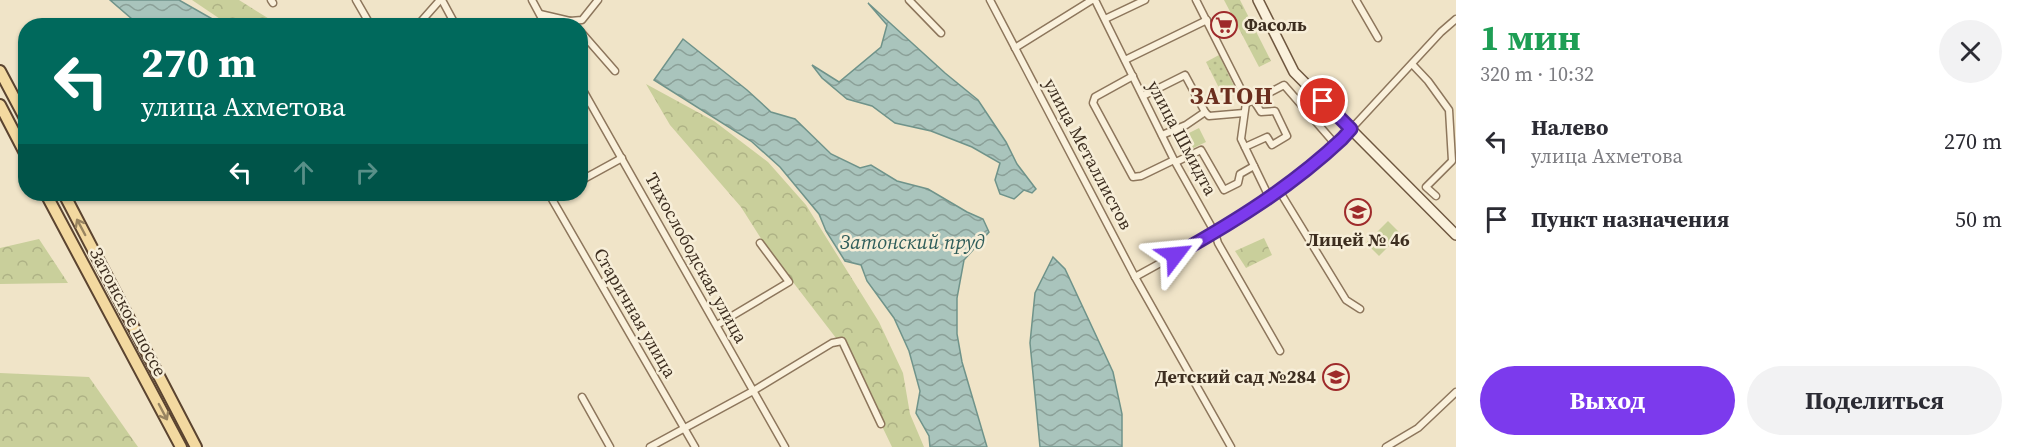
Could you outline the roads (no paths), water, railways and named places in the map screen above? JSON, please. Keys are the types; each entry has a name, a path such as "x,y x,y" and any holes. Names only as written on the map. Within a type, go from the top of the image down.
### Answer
{"main road":[{"path":"1258,0 1294,72 1456,235"},
{"path":"0,71 18,105"},
{"path":"0,105 18,140"},
{"name":"Затонское шоссе","path":"50,201 181,447"},
{"name":"Затонское шоссе","path":"68,201 196,447"}],"street":[{"path":"356,0 366,18"},
{"path":"424,18 441,0 451,18"},
{"path":"532,0 542,18"},
{"path":"584,18 598,0"},
{"path":"909,0 940,33"},
{"name":"улица Металлистов","path":"990,0 1136,276 1231,447"},
{"path":"1015,48 1094,0"},
{"name":"улица Шмидта","path":"1094,0 1175,161 1215,233 1218,243 1281,351"},
{"path":"1105,19 1145,0"},
{"path":"1196,0 1244,95 1246,103 1241,139 1269,198"},
{"path":"1356,0 1378,38"},
{"path":"540,14 554,18"},
{"path":"1136,276 1215,233 1280,192 1336,145 1441,32 1456,19"},
{"path":"1125,60 1207,20"},
{"path":"588,40 615,71"},
{"path":"1412,64 1428,81 1449,110 1452,161 1426,187 1436,196"},
{"path":"1143,96 1185,75 1204,112 1209,116 1244,113"},
{"path":"1133,76 1095,97 1093,103 1133,177 1141,176 1201,150 1224,190 1238,183 1240,174 1254,166"},
{"path":"1246,103 1284,85 1336,145"},
{"name":"Тихослободская улица","path":"588,99 785,447"},
{"path":"1245,147 1267,137 1272,145 1287,136 1275,111 1261,112 1254,101"},
{"path":"1162,135 1186,124 1204,112"},
{"path":"588,177 622,158"},
{"path":"1280,192 1346,300 1360,309"},
{"name":"Старичная улица","path":"553,201 695,447"},
{"path":"717,325 789,282 760,243"},
{"path":"650,447 753,391 832,343 842,341 881,424"},
{"path":"1386,447 1418,428 1456,392"},
{"path":"582,397 610,447"}],"water":[{"path":"110,0 179,0 211,18 131,18"},
{"name":"Затонский пруд","path":"868,3 978,100 1006,142 1017,164 1036,189 1032,193 1024,190 1014,199 1000,194 995,180 1000,163 972,147 931,131 895,123 872,106 847,99 822,78 812,65 839,82 881,47 887,25"},
{"name":"Затонский пруд","path":"683,39 771,112 795,119 831,154 860,168 871,165 897,181 928,189 983,219 989,232 964,260 957,298 957,334 962,362 987,447 930,447 929,436 916,413 920,391 909,351 894,318 867,281 861,265 845,261 826,231 819,214 780,167 751,141 654,80"},
{"path":"1053,257 1065,269 1113,372 1122,414 1122,447 1040,447 1030,343 1035,293"}],"place":[{"name":"Фасоль","path":"1224,25"},
{"name":"Лицей № 46","path":"1358,212"},
{"name":"Детский сад №284","path":"1336,377"}],"district":[{"name":"ЗАТОН","path":"1232,96"}]}
